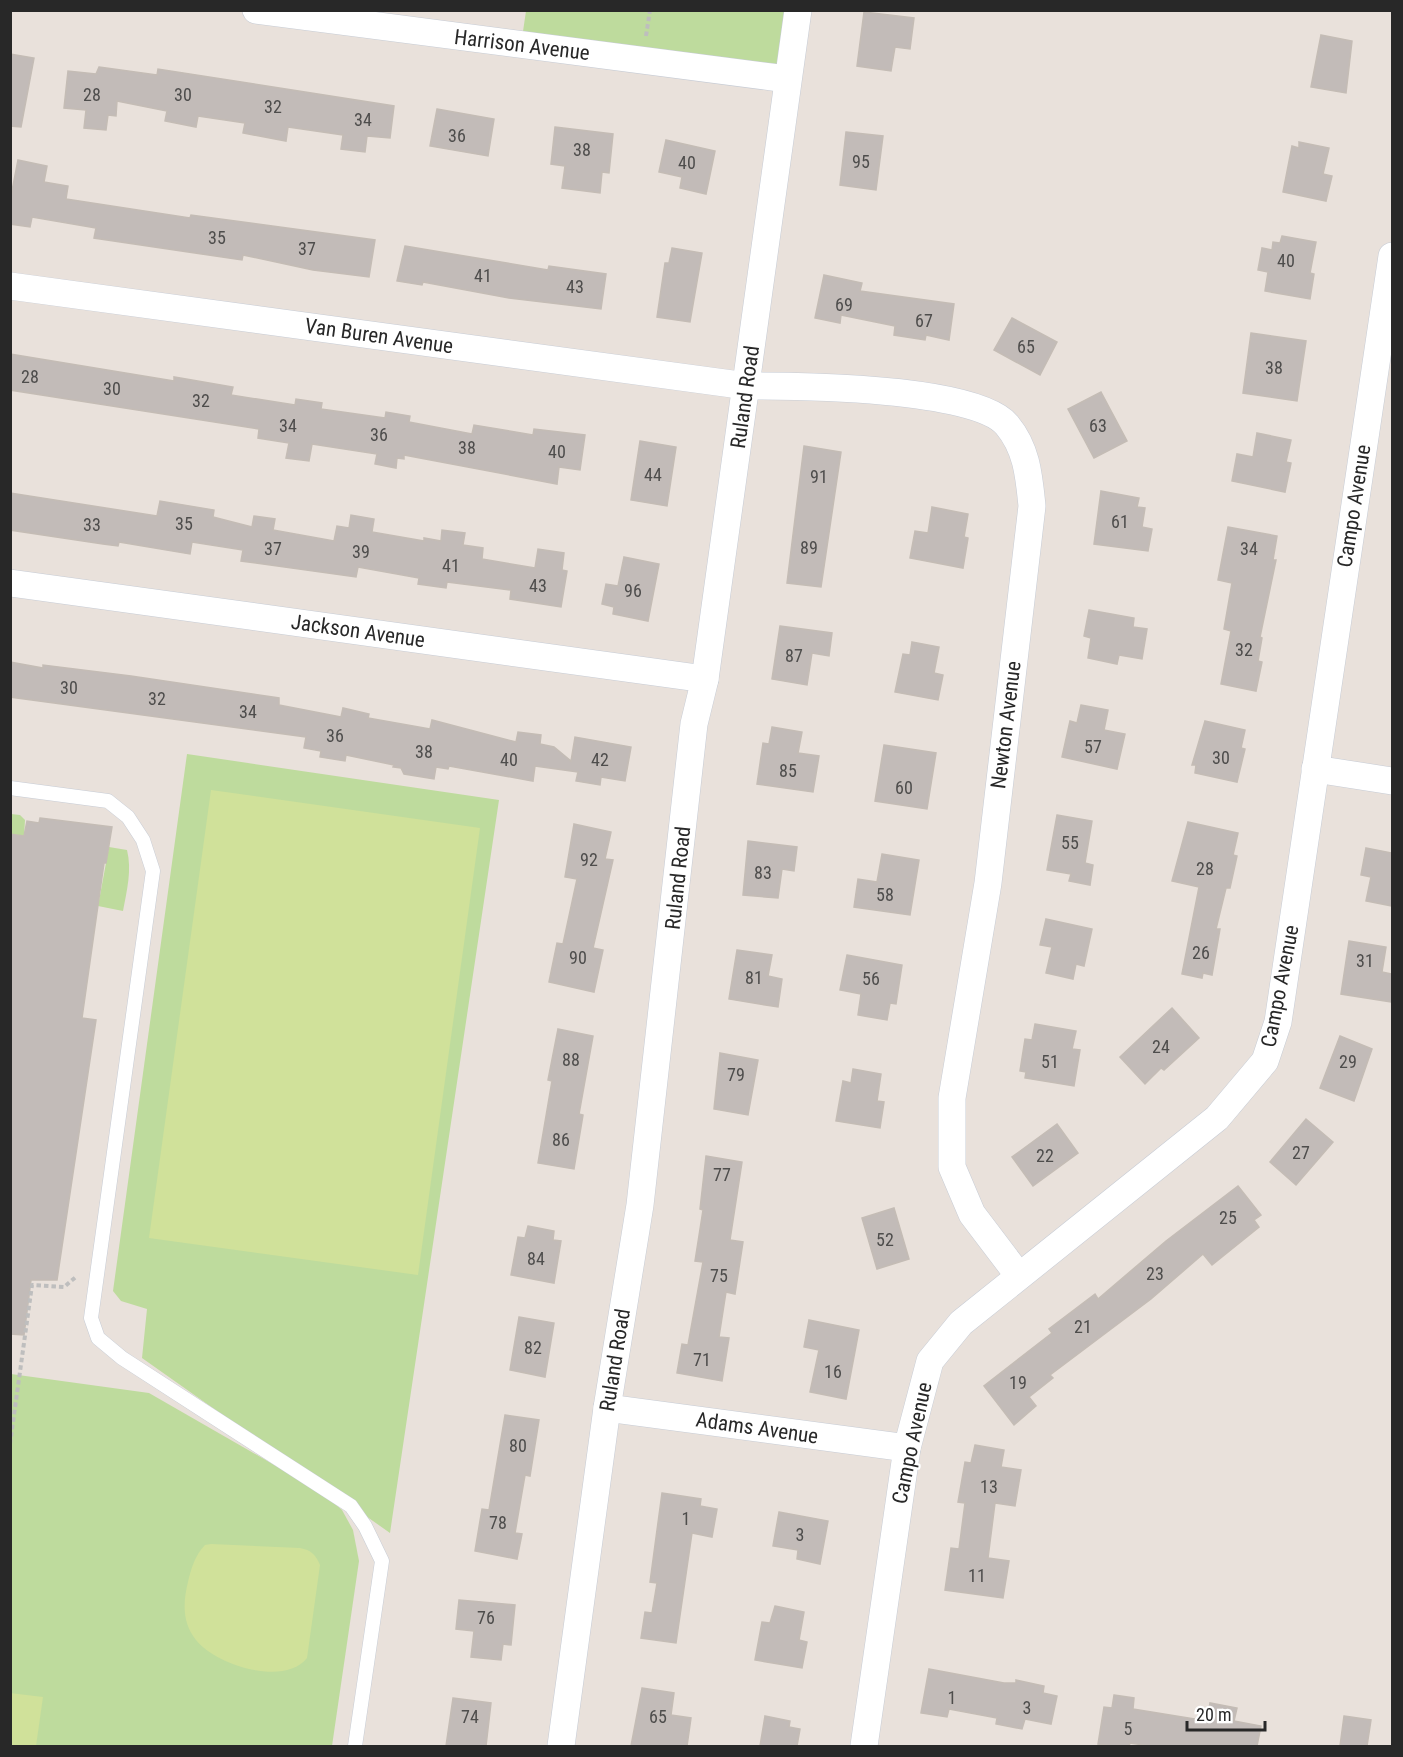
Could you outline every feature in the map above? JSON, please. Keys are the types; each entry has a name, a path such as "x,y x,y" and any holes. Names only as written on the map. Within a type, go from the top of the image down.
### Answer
{"street":[{"name":"Harrison Avenue","path":"256,10 787,79"},
{"name":"Ruland Road","path":"561,1746 607,1408 640,1205 694,724 705,679 798,10"},
{"name":"Campo Avenue","path":"864,1746 907,1448 930,1361 960,1323 1217,1118 1265,1061 1278,1022 1392,256"},
{"name":"Van Buren Avenue","path":"10,286 747,386"},
{"name":"Newton Avenue","path":"747,386 815,386 887,392 969,404 1006,423 1028,461 1032,506 989,871 952,1098 952,1167 972,1214 1019,1276"},
{"name":"Jackson Avenue","path":"10,583 705,679"},
{"path":"1315,769 1392,781"},
{"name":"Adams Avenue","path":"607,1408 907,1448"}],"lane":[{"path":"10,788 108,801 128,817 143,840 153,871 91,1318 98,1338 122,1359 351,1506 365,1526 382,1561 355,1746"}],"path":[{"path":"10,1444 32,1285 64,1287 78,1276 79,1264"}],"green space":[{"path":"526,11 798,11 787,79 521,45"},
{"path":"187,754 499,800 390,1533 142,1358 147,1309 121,1301 113,1291"},
{"path":"211,790 480,828 418,1275 149,1238"},
{"path":"11,814 20,815 25,820 24,836 11,834"},
{"path":"109,847 127,850 129,873 123,911 98,906"},
{"path":"11,1374 149,1393 323,1493 342,1510 353,1530 359,1561 332,1746 11,1746"},
{"path":"205,1545 300,1548 307,1550 317,1558 320,1565 307,1658 296,1667 267,1672 234,1664 206,1649 191,1633 185,1612 186,1590 196,1558"},
{"path":"10,1693 43,1697 36,1746 11,1746"}],"building":[{"path":"864,12 914,18 910,49 895,47 891,71 857,66"},
{"path":"1321,35 1352,41 1346,93 1311,87"},
{"path":"10,54 34,58 21,127 10,126"},
{"path":"99,67 157,75 158,69 394,106 390,138 367,136 365,152 341,149 343,135 288,127 286,141 243,133 245,123 198,116 196,127 165,121 167,111 117,101 116,116 108,115 106,130 84,128 86,110 64,108 68,71 96,74"},
{"path":"437,109 494,119 488,156 430,146"},
{"path":"555,127 613,134 609,173 602,172 600,193 562,188 565,166 551,164"},
{"path":"846,132 883,136 876,190 840,185"},
{"path":"666,140 715,151 706,194 680,188 682,177 659,172"},
{"path":"1299,142 1329,148 1323,174 1332,176 1326,201 1283,192 1292,146 1299,148"},
{"path":"18,160 47,166 44,182 68,186 66,199 190,218 191,215 375,240 369,277 313,270 243,255 242,260 94,238 96,228 32,217 30,227 10,224 10,201"},
{"path":"1282,236 1316,242 1310,273 1314,274 1310,299 1265,291 1268,272 1258,270 1262,248 1272,250 1273,242 1280,243"},
{"path":"405,246 548,270 549,266 606,274 601,309 509,298 423,282 422,285 397,281"},
{"path":"672,248 702,253 690,322 657,317 665,263 669,263"},
{"path":"824,275 862,283 860,291 954,304 949,340 926,335 925,340 894,335 895,326 841,315 840,323 815,318"},
{"path":"1012,318 1057,342 1040,375 994,350"},
{"path":"1251,333 1306,341 1297,401 1243,393"},
{"path":"10,354 174,381 174,377 233,387 231,395 295,405 296,399 322,403 321,409 385,418 386,412 410,416 409,422 472,434 474,425 533,435 534,429 585,435 580,470 559,467 557,484 404,455 404,459 397,458 396,468 375,464 377,454 312,444 309,461 286,458 289,443 258,438 259,429 10,390"},
{"path":"1101,392 1127,441 1094,458 1068,409"},
{"path":"1257,433 1291,440 1286,462 1291,463 1285,492 1232,481 1237,454 1253,457"},
{"path":"640,441 676,447 667,506 631,500"},
{"path":"804,446 841,452 821,587 787,583"},
{"path":"1101,491 1139,498 1137,507 1145,508 1142,527 1152,529 1148,551 1094,544"},
{"path":"10,493 157,516 160,501 214,510 213,517 252,527 254,516 275,519 273,530 334,541 337,526 349,528 351,515 374,519 372,532 424,541 424,538 441,541 442,530 465,533 463,545 483,548 482,559 535,568 538,549 564,553 562,570 567,571 561,607 510,599 511,590 447,582 446,588 418,584 419,578 358,567 356,577 241,561 243,550 192,542 190,554 119,542 118,546 10,530"},
{"path":"932,507 968,514 964,537 968,538 963,568 910,558 915,531 928,533"},
{"path":"1228,527 1277,536 1273,560 1276,560 1260,637 1262,638 1258,661 1262,662 1256,691 1221,684 1231,631 1224,629 1232,583 1218,580"},
{"path":"624,557 659,564 648,621 613,614 614,607 602,604 606,584 618,586"},
{"path":"1089,610 1134,618 1133,627 1147,629 1142,659 1119,655 1117,664 1088,658 1091,638 1084,636"},
{"path":"780,626 832,633 829,656 812,653 807,685 772,679"},
{"path":"912,642 939,647 934,673 943,675 938,700 895,692 903,654 910,655"},
{"path":"10,662 43,668 43,665 131,676 279,698 279,705 341,717 343,708 369,714 368,718 430,729 432,720 516,742 518,732 541,735 540,744 554,747 571,761 575,737 631,747 625,781 601,777 600,785 576,781 578,772 535,766 533,781 449,766 448,769 436,767 434,779 404,774 401,768 393,767 394,765 346,755 345,761 320,757 321,751 304,748 306,737 10,697"},
{"path":"1081,705 1108,710 1104,730 1125,734 1117,769 1062,757 1070,721 1077,723"},
{"path":"1205,721 1245,730 1241,748 1245,749 1237,782 1195,773 1196,765 1192,765"},
{"path":"772,727 802,732 798,753 819,756 813,792 757,784 763,743 769,744"},
{"path":"884,745 936,753 927,809 875,801"},
{"path":"1057,815 1092,821 1085,863 1093,865 1090,885 1069,881 1071,874 1047,870"},
{"path":"40,818 112,827 106,863 104,863 82,1018 96,1020 57,1280 31,1280 24,1335 10,1334 10,834 24,836 27,821 39,823"},
{"path":"1188,822 1238,833 1233,855 1237,856 1230,888 1226,888 1216,929 1220,929 1212,975 1203,973 1202,978 1182,974 1199,887 1172,881"},
{"path":"574,824 611,832 605,859 613,860 593,948 603,950 594,992 549,982 557,943 563,944 577,879 565,877"},
{"path":"748,841 797,847 794,871 782,869 778,898 743,895"},
{"path":"1366,848 1392,853 1392,906 1366,901 1371,877 1361,875"},
{"path":"882,854 919,860 910,915 854,907 858,879 877,882"},
{"path":"1046,919 1092,929 1084,966 1076,964 1073,979 1046,973 1052,947 1040,945"},
{"path":"1349,941 1386,947 1382,972 1392,974 1392,1002 1341,994"},
{"path":"737,950 772,955 768,976 782,979 778,1007 729,999"},
{"path":"847,955 902,965 896,1004 890,1003 887,1020 858,1015 861,994 840,990"},
{"path":"1172,1008 1199,1038 1164,1070 1161,1068 1145,1084 1120,1057"},
{"path":"1035,1024 1076,1031 1072,1049 1080,1050 1074,1086 1025,1078 1026,1072 1020,1071 1025,1039 1032,1040"},
{"path":"558,1029 593,1036 579,1114 583,1115 574,1169 538,1163 552,1081 548,1080"},
{"path":"1340,1036 1372,1049 1354,1101 1320,1088"},
{"path":"720,1053 758,1060 748,1115 714,1109"},
{"path":"853,1069 881,1074 877,1101 884,1102 880,1128 836,1121 843,1081 851,1083"},
{"path":"1306,1119 1333,1142 1296,1185 1270,1162"},
{"path":"1057,1124 1078,1153 1033,1186 1012,1157"},
{"path":"706,1156 742,1162 730,1240 743,1242 735,1294 726,1292 719,1337 729,1338 722,1381 677,1373 682,1344 688,1345 703,1262 695,1261 703,1210 700,1209"},
{"path":"1238,1186 1261,1215 1254,1220 1259,1227 1212,1265 1203,1254 1151,1299 1050,1375 1053,1378 1029,1397 1036,1406 1014,1425 984,1386 1052,1333 1049,1329 1095,1294 1098,1299 1166,1241"},
{"path":"894,1208 909,1259 877,1269 862,1218"},
{"path":"528,1226 554,1231 553,1240 561,1241 554,1283 511,1275 518,1237 525,1238"},
{"path":"519,1317 554,1323 545,1377 510,1370"},
{"path":"809,1320 859,1330 846,1399 810,1392 819,1350 804,1347"},
{"path":"505,1415 539,1420 530,1476 525,1475 515,1533 522,1534 517,1559 475,1551 482,1509 489,1510"},
{"path":"975,1445 1004,1450 1001,1467 1021,1470 1015,1506 995,1503 988,1558 1009,1561 1003,1598 945,1590 951,1548 959,1549 965,1503 958,1502 965,1462 971,1463"},
{"path":"662,1493 701,1499 700,1506 717,1509 712,1537 692,1533 676,1643 641,1638 645,1612 652,1613 657,1583 650,1582"},
{"path":"779,1512 828,1521 820,1564 797,1559 798,1550 773,1546"},
{"path":"459,1600 515,1605 511,1645 503,1644 501,1660 471,1657 474,1631 456,1629"},
{"path":"775,1606 804,1612 799,1640 807,1642 802,1668 755,1660 762,1622 770,1623"},
{"path":"929,1669 1004,1683 1016,1683 1016,1680 1044,1686 1043,1693 1057,1696 1051,1724 1025,1719 1022,1729 996,1724 997,1718 949,1709 947,1717 921,1713"},
{"path":"642,1688 674,1693 671,1715 691,1718 687,1746 631,1746"},
{"path":"1114,1695 1134,1698 1133,1709 1207,1721 1210,1703 1237,1708 1234,1721 1261,1726 1257,1746 1098,1744 1104,1707 1112,1708"},
{"path":"453,1698 491,1703 486,1746 446,1746"},
{"path":"765,1716 790,1721 789,1727 800,1729 797,1746 760,1746"},
{"path":"1344,1716 1371,1720 1367,1746 1340,1746"}]}
